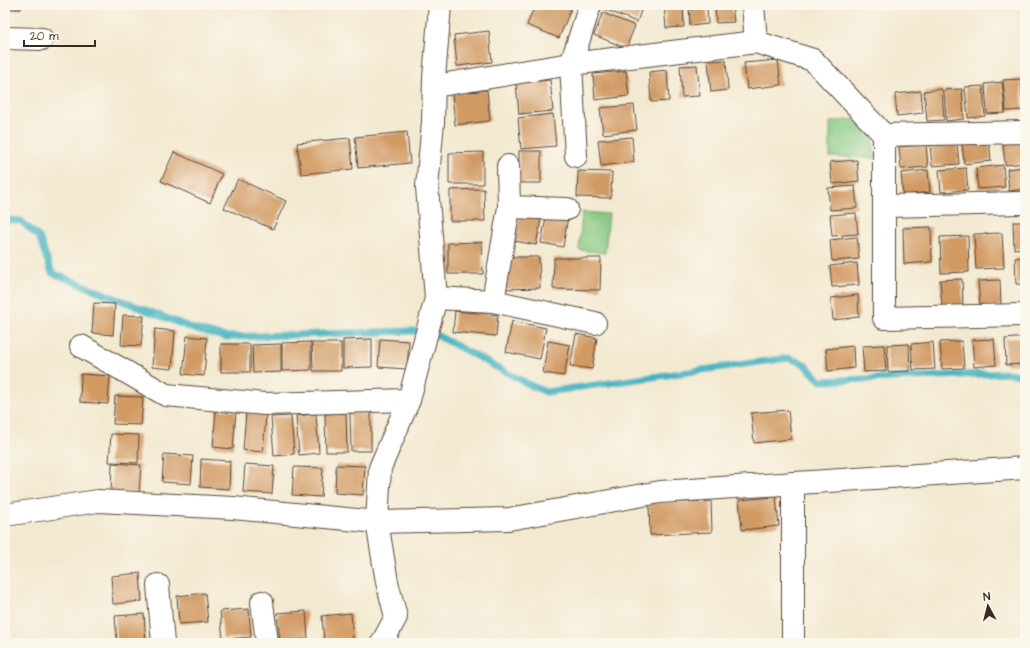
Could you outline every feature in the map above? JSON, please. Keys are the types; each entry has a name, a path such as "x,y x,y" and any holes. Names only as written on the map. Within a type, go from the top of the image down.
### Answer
{"street":[{"path":"382,643 396,617 387,582 377,522 380,468 409,400 436,298 428,187 440,5"},
{"path":"576,156 571,64 590,5"},
{"path":"753,5 756,42"},
{"path":"5,38 42,39"},
{"path":"434,86 571,64 756,42 813,60 884,135 884,318 1025,315"},
{"path":"884,135 1025,132"},
{"path":"493,301 509,207 508,166"},
{"path":"884,206 1025,203"},
{"path":"509,207 567,209"},
{"path":"436,298 493,301 595,323"},
{"path":"81,346 166,395 265,404 409,400"},
{"path":"5,515 98,501 233,508 377,522 509,519 660,492 1025,468"},
{"path":"793,483 793,643"},
{"path":"158,585 163,643"},
{"path":"262,602 267,643"}],"green space":[{"path":"858,119 872,134 875,158 830,157 830,122"},
{"path":"582,212 609,214 605,253 579,250"}],"building":[{"path":"6,5 21,5 21,9 6,9"},
{"path":"535,5 560,5 571,9 559,38 527,25"},
{"path":"606,5 643,5 637,22 604,9"},
{"path":"664,5 683,5 684,27 666,28"},
{"path":"689,5 707,5 708,24 690,26"},
{"path":"715,5 732,5 734,22 716,23"},
{"path":"765,5 779,5 779,6 765,7"},
{"path":"603,13 635,26 626,48 594,35"},
{"path":"489,31 492,62 457,66 454,35"},
{"path":"726,60 728,90 711,92 708,61"},
{"path":"778,60 781,85 747,89 744,63"},
{"path":"697,65 700,96 682,97 680,66"},
{"path":"667,70 669,101 651,102 649,72"},
{"path":"626,71 629,96 595,100 593,74"},
{"path":"1023,78 1025,78 1025,97 1024,97"},
{"path":"1021,79 1023,110 1006,111 1003,80"},
{"path":"550,80 553,111 519,114 516,83"},
{"path":"1002,82 1005,113 987,114 985,84"},
{"path":"983,86 985,116 968,118 965,87"},
{"path":"942,89 944,120 927,121 924,91"},
{"path":"962,89 964,119 946,121 944,90"},
{"path":"487,90 490,121 455,125 452,94"},
{"path":"921,91 923,113 897,116 895,94"},
{"path":"634,105 637,130 603,134 600,108"},
{"path":"553,114 556,146 521,149 518,118"},
{"path":"407,132 410,163 358,168 355,137"},
{"path":"632,137 634,162 601,166 598,140"},
{"path":"350,138 353,169 301,174 297,143"},
{"path":"989,140 991,161 964,164 962,142"},
{"path":"1025,141 1025,163 1005,165 1003,143"},
{"path":"957,142 959,164 932,166 930,145"},
{"path":"926,145 928,167 901,169 899,147"},
{"path":"519,151 541,151 541,183 519,183"},
{"path":"174,152 222,174 210,203 161,181"},
{"path":"483,152 483,184 449,184 449,153"},
{"path":"857,160 859,181 832,184 830,162"},
{"path":"1003,165 1005,187 978,189 976,168"},
{"path":"1025,167 1025,189 1009,191 1007,169"},
{"path":"966,168 968,190 941,192 939,170"},
{"path":"928,170 930,192 903,195 901,173"},
{"path":"578,171 612,172 611,198 577,197"},
{"path":"238,179 286,201 273,229 224,208"},
{"path":"855,186 857,208 830,210 828,188"},
{"path":"484,189 485,221 450,221 450,190"},
{"path":"520,211 542,214 536,245 515,241"},
{"path":"547,213 568,216 563,247 541,243"},
{"path":"856,213 858,234 832,236 830,215"},
{"path":"1013,222 1025,222 1025,248 1014,249"},
{"path":"931,227 932,262 904,264 903,228"},
{"path":"1002,233 1004,268 976,269 974,234"},
{"path":"968,236 969,272 941,273 940,237"},
{"path":"857,237 859,259 832,261 830,240"},
{"path":"482,242 483,274 448,274 448,243"},
{"path":"505,257 539,257 540,288 505,289"},
{"path":"1025,257 1025,284 1016,284 1015,258"},
{"path":"554,258 601,258 600,290 553,289"},
{"path":"857,263 859,285 832,287 830,266"},
{"path":"962,279 963,306 942,307 940,280"},
{"path":"1000,280 1001,306 980,307 978,281"},
{"path":"858,295 859,317 833,320 831,298"},
{"path":"94,303 115,304 113,335 92,333"},
{"path":"455,311 498,315 496,336 453,332"},
{"path":"123,315 144,316 141,346 121,345"},
{"path":"512,321 546,328 540,359 506,352"},
{"path":"155,329 175,331 172,369 152,367"},
{"path":"576,334 597,338 592,369 570,366"},
{"path":"187,336 207,338 204,376 183,374"},
{"path":"1025,337 1025,364 1006,365 1005,339"},
{"path":"372,339 372,367 343,368 343,340"},
{"path":"380,339 409,341 407,369 378,367"},
{"path":"994,339 996,365 974,367 972,340"},
{"path":"548,341 570,345 564,376 543,373"},
{"path":"962,341 964,368 942,369 940,342"},
{"path":"311,342 311,370 282,371 282,343"},
{"path":"933,342 935,369 913,370 911,344"},
{"path":"312,343 341,343 341,371 313,371"},
{"path":"221,344 250,344 250,372 221,372"},
{"path":"281,344 281,372 253,373 252,345"},
{"path":"909,344 910,371 888,372 887,345"},
{"path":"884,345 886,371 864,372 862,346"},
{"path":"853,346 854,368 828,371 826,349"},
{"path":"81,374 110,376 108,404 80,402"},
{"path":"115,396 143,397 141,425 113,424"},
{"path":"216,409 236,411 233,449 213,447"},
{"path":"788,410 791,439 754,443 751,413"},
{"path":"246,412 266,414 263,452 243,450"},
{"path":"371,412 371,451 351,451 350,413"},
{"path":"346,413 347,452 326,452 325,414"},
{"path":"316,414 319,453 299,455 296,416"},
{"path":"291,416 294,454 274,456 271,417"},
{"path":"111,434 139,435 138,463 109,462"},
{"path":"164,454 193,456 191,484 162,482"},
{"path":"201,459 230,461 229,489 200,487"},
{"path":"112,463 141,465 139,493 111,492"},
{"path":"245,464 274,466 272,494 243,492"},
{"path":"336,465 365,466 363,495 335,493"},
{"path":"294,467 323,468 321,497 292,495"},
{"path":"776,497 779,526 742,530 739,500"},
{"path":"711,501 712,532 650,535 649,503"},
{"path":"140,573 142,601 113,604 111,576"},
{"path":"205,593 208,622 179,624 177,596"},
{"path":"249,609 251,637 223,639 220,611"},
{"path":"306,611 308,639 280,641 277,613"},
{"path":"351,613 353,641 324,643 322,616"},
{"path":"144,614 146,642 117,643 115,616"}],"waterway":[{"path":"5,220 21,221 39,237 52,273 194,329 225,337 413,331 438,336 546,392 788,358 803,363 821,381 1008,373 1025,376"}]}
